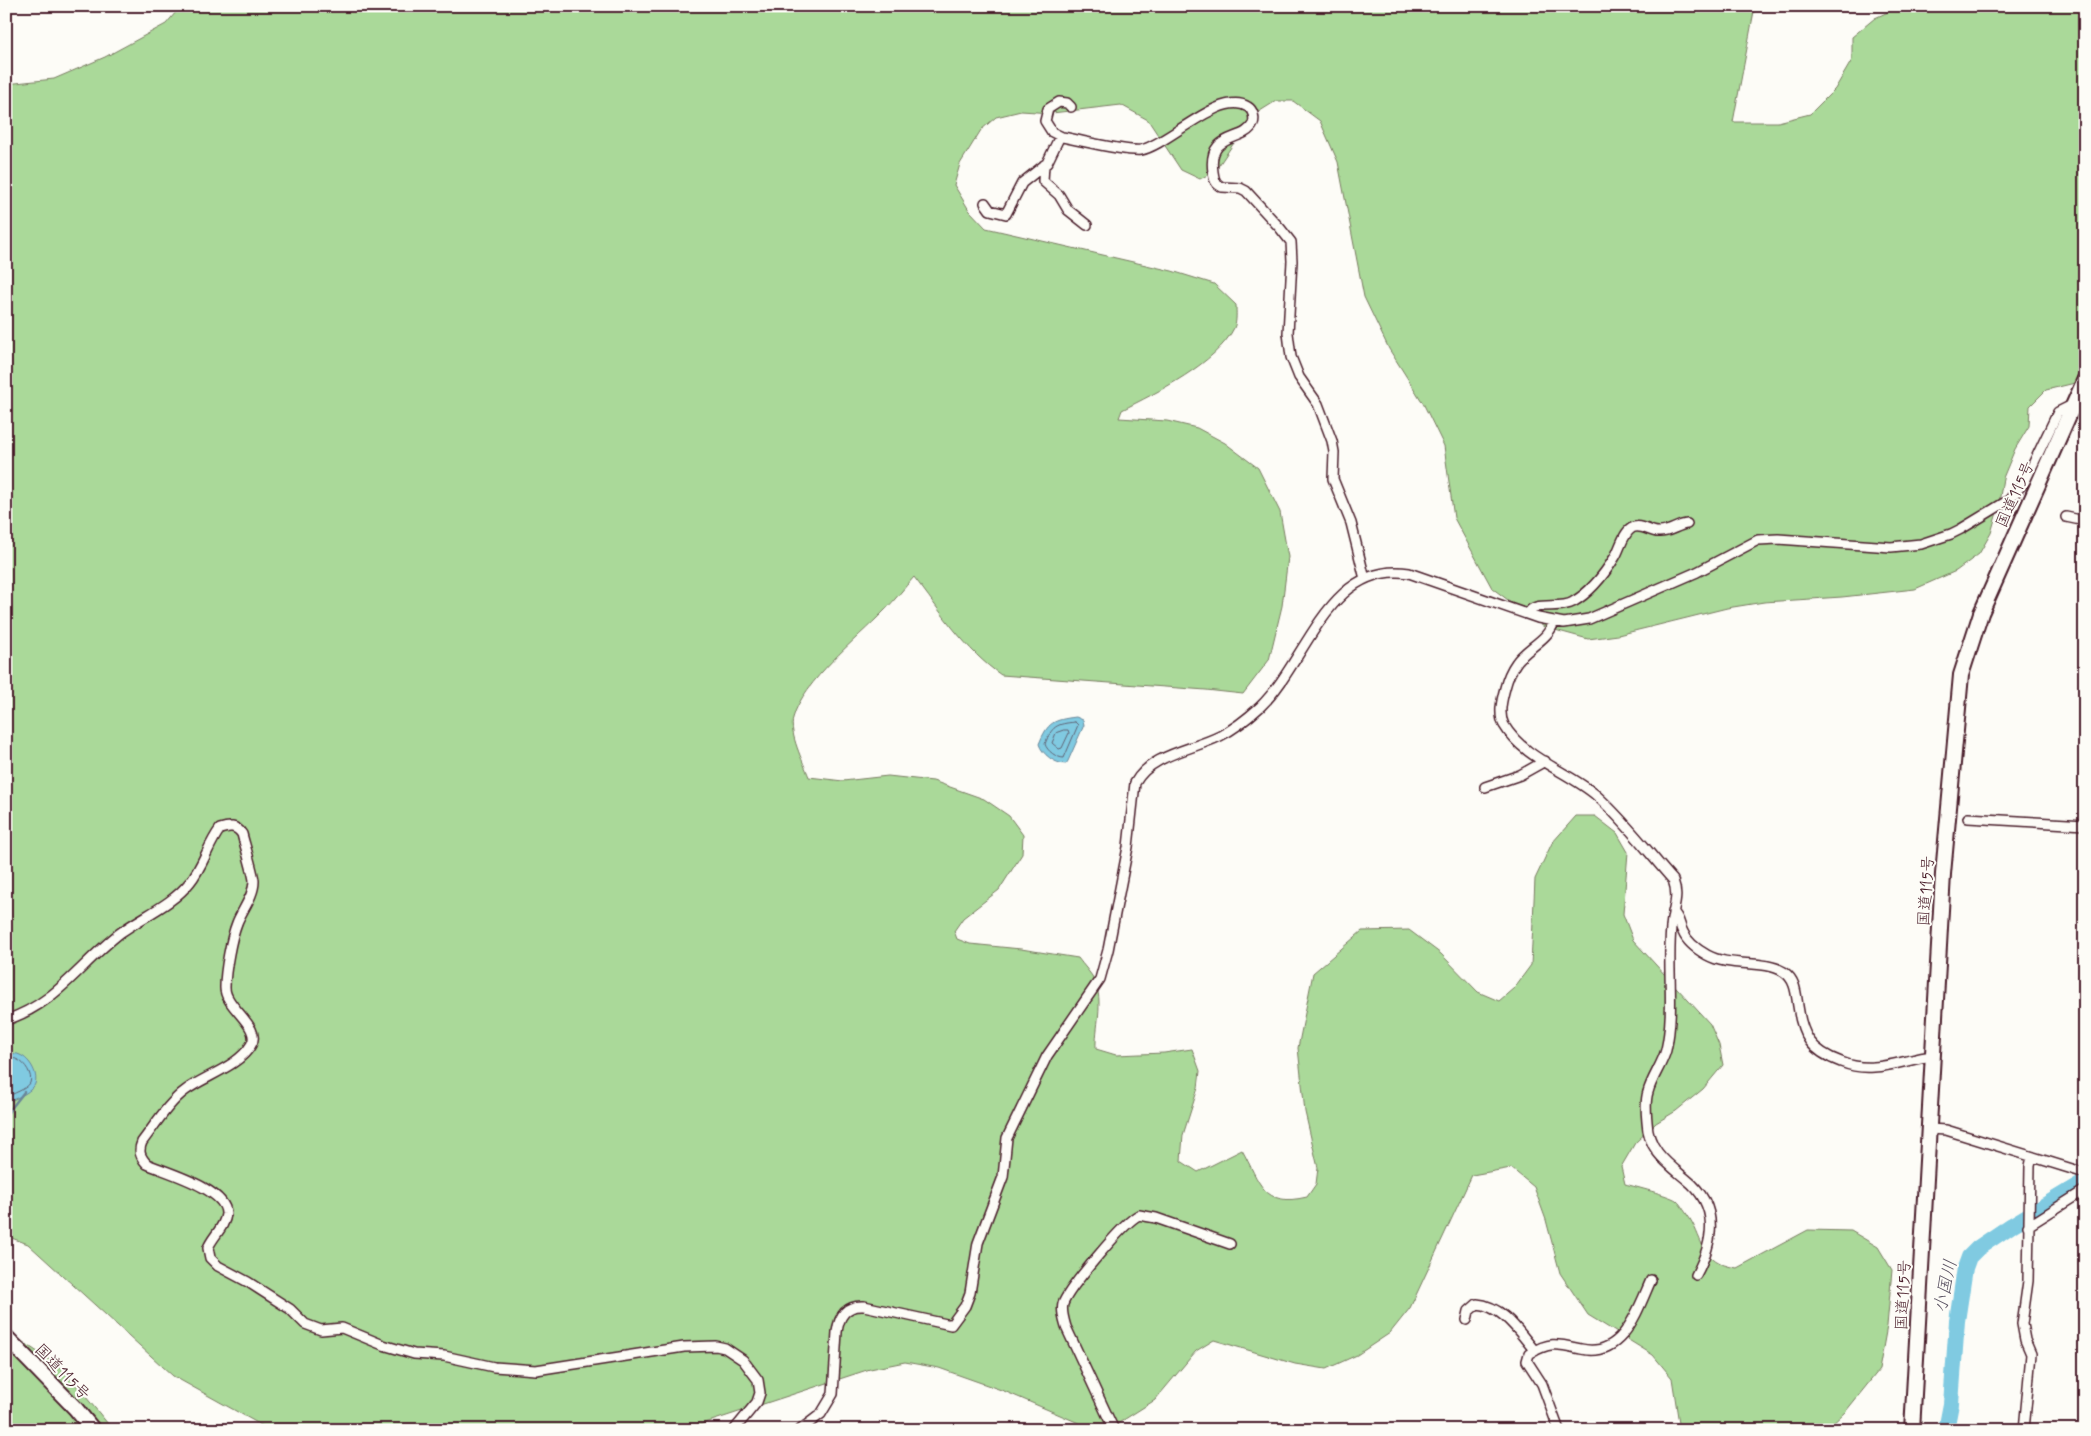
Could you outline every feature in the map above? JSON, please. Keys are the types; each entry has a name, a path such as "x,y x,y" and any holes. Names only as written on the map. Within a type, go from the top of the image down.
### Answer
{"highway":[{"name":"国道115号","path":"1912,1430 1944,864 1961,675 1980,613 2085,380"},
{"name":"国道115号","path":"6,1337 63,1395 93,1430"}],"street":[{"path":"1071,107 1065,102 1059,102 1048,109 1045,121 1049,128 1060,136 1138,150 1157,143 1219,107 1240,104 1252,111 1254,120 1250,127 1226,140 1217,148 1212,162 1214,179 1222,187 1240,188 1246,191 1280,228 1290,242 1292,261 1288,333 1291,357 1295,370 1318,404 1332,441 1334,452 1333,479 1351,524 1365,579"},
{"path":"1060,136 1044,165 1042,179 1044,183 1059,195 1068,210 1087,226"},
{"path":"985,202 990,210 1006,214 1026,179 1044,165"},
{"path":"800,1430 821,1414 833,1394 838,1324 844,1312 852,1306 864,1306 951,1325 965,1306 970,1293 980,1237 1003,1177 1006,1138 1047,1056 1092,993 1101,974 1108,950 1128,847 1136,783 1139,776 1150,765 1221,736 1260,707 1334,603 1350,588 1379,573 1409,573 1528,614 1554,622 1571,623 1598,616 1697,572 1758,540 1778,539 1891,547 1921,544 1961,530 2004,504 2015,494 2028,474 2058,412 2074,404"},
{"path":"2066,517 2085,521"},
{"path":"1528,614 1531,608 1536,606 1559,607 1568,605 1590,590 1612,562 1631,528 1636,526 1652,532 1665,532 1687,524"},
{"path":"1554,622 1548,634 1515,664 1505,687 1501,717 1519,744 1595,794 1673,880 1678,895 1673,912 1670,942 1668,1034 1662,1060 1648,1092 1647,1124 1651,1141 1661,1158 1691,1183 1700,1193 1709,1211 1711,1234 1709,1246 1696,1275"},
{"path":"1485,787 1520,775 1545,761"},
{"path":"1968,818 2085,825"},
{"path":"6,1020 34,1009 60,990 120,933 182,892 196,873 220,829 229,826 239,830 242,834 254,881 250,897 233,934 225,987 232,1005 253,1033 253,1043 231,1063 185,1090 142,1142 140,1151 142,1159 147,1164 189,1180 216,1196 224,1207 226,1216 208,1248 214,1262 290,1308 305,1324 316,1329 342,1328 383,1345 414,1354 444,1356 494,1368 536,1370 684,1347 716,1346 724,1348 743,1360 758,1380 760,1393 757,1402 734,1430"},
{"path":"1673,912 1677,916 1686,938 1708,956 1732,963 1774,968 1786,973 1796,988 1803,1030 1816,1049 1827,1057 1851,1066 1873,1068 1933,1056"},
{"path":"1929,1129 1946,1130 2085,1173"},
{"path":"2024,1430 2031,1354 2025,1340 2022,1324 2028,1281 2028,1226 2032,1157"},
{"path":"2028,1226 2085,1190"},
{"path":"1114,1430 1066,1327 1062,1309 1069,1292 1076,1281 1139,1214 1156,1218 1230,1244"},
{"path":"1559,1430 1542,1384 1527,1361 1529,1354 1549,1344 1593,1350 1618,1340 1627,1332 1633,1322 1651,1280"},
{"path":"1467,1320 1469,1311 1477,1304 1491,1306 1498,1310 1519,1331 1535,1350"}],"green space":[{"path":"181,6 1755,6 1733,122 1778,122 1810,114 1835,89 1852,60 1852,37 1875,18 1901,6 2085,6 2085,362 2075,383 2046,390 2030,406 2029,426 2015,449 2003,478 1998,509 1991,533 1979,554 1956,571 1915,589 1842,597 1764,602 1727,608 1618,635 1588,639 1544,627 1492,588 1454,518 1444,446 1423,403 1389,349 1364,297 1338,162 1320,121 1293,101 1276,101 1252,116 1215,171 1200,179 1181,170 1148,120 1121,105 1052,113 1021,111 996,117 981,130 960,164 954,185 969,210 986,228 1172,271 1214,284 1236,305 1234,328 1226,341 1214,353 1200,365 1168,386 1122,410 1119,418 1167,421 1197,428 1225,443 1258,468 1280,512 1288,557 1282,606 1269,660 1243,694 1001,675 965,642 914,577 888,607 819,675 799,704 793,718 792,725 795,740 809,777 843,781 888,776 933,781 984,799 1009,816 1023,835 1022,854 999,890 963,918 954,931 957,939 970,944 1021,949 1078,958 1095,981 1098,989 1099,1006 1096,1049 1116,1055 1164,1053 1192,1049 1200,1071 1198,1088 1183,1135 1181,1161 1198,1172 1242,1150 1264,1190 1280,1199 1307,1197 1316,1184 1318,1168 1305,1112 1298,1048 1313,973 1362,931 1409,930 1441,954 1478,992 1499,1001 1514,988 1531,965 1535,879 1552,843 1576,816 1595,816 1617,833 1628,852 1623,914 1633,940 1710,1024 1719,1045 1723,1065 1703,1089 1676,1111 1656,1123 1635,1143 1621,1167 1625,1184 1676,1200 1692,1222 1708,1255 1724,1265 1737,1268 1808,1230 1851,1231 1878,1247 1892,1270 1887,1326 1879,1370 1846,1411 1826,1430 1680,1430 1672,1378 1653,1355 1588,1315 1560,1273 1546,1220 1534,1187 1511,1168 1472,1175 1410,1308 1390,1333 1357,1355 1326,1369 1295,1364 1214,1340 1196,1351 1155,1400 1105,1430 1095,1430 1004,1391 939,1368 905,1362 870,1369 684,1430 270,1430 173,1376 28,1244 6,1236 6,84 54,79 105,57 166,24"},
{"path":"6,1333 14,1336 63,1369 113,1430 6,1430"}],"water":[{"path":"1076,717 1083,720 1084,725 1068,761 1066,764 1062,764 1046,755 1039,744 1045,731 1052,723"},
{"path":"6,1054 19,1054 27,1060 33,1068 36,1082 29,1091 6,1102"}],"waterway":[{"path":"6,1115 24,1092"},
{"name":"小国川","path":"1946,1430 1951,1404 1957,1321 1965,1268 1969,1257 1978,1248 2012,1225 2085,1181"}]}
